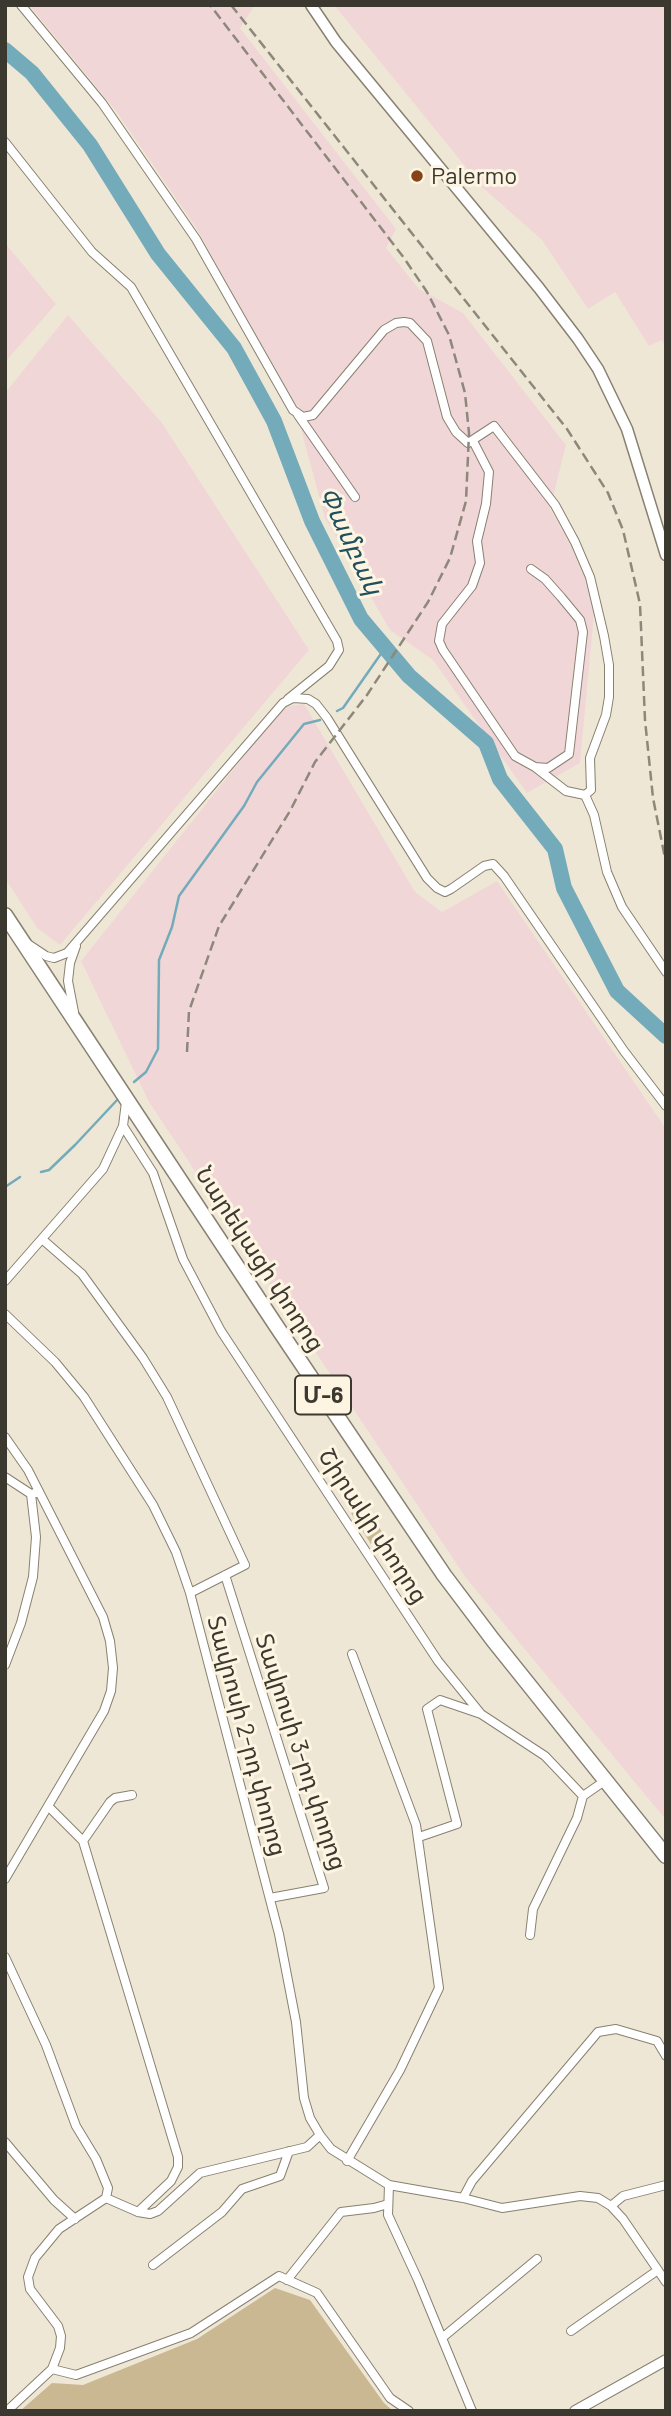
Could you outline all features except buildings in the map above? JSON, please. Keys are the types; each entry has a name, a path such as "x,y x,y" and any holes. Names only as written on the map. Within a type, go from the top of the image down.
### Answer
{"highway":[{"name":"Նարեկացի փողոց","path":"5,915 444,1574 493,1640 666,1856"}],"main road":[{"path":"311,5 336,42 539,288 591,359 627,429 666,555"}],"street":[{"path":"20,5 102,103 149,169 196,239 276,383 355,497"},
{"path":"5,142 92,252 131,287 337,641 339,650 330,666 286,700 67,953 54,958 46,956 22,940"},
{"path":"298,415 309,417 317,412 384,330 390,325 404,322 417,329 427,341 451,424 468,443 494,426 555,505 590,577 608,665 609,697 606,715 590,758 591,790 585,795"},
{"path":"473,441 489,472 486,504 477,541 480,563 472,586 442,624 439,641 515,756 534,766 566,791 585,795"},
{"path":"531,569 545,579 580,620 583,632 569,754 548,768 534,766"},
{"path":"286,700 302,698 316,704 427,878 437,888 445,892 452,889 484,866 493,863 666,1106"},
{"path":"585,795 594,815 607,872 622,907 666,972"},
{"path":"77,1022 68,981 70,963 81,937"},
{"path":"5,1281 103,1169 123,1126 127,1097"},
{"name":"Շիրակի փողոց","path":"123,1126 153,1173 183,1259 221,1331 438,1661 481,1714 545,1756 583,1796"},
{"path":"42,1239 82,1274 143,1358 167,1397 245,1565 190,1594"},
{"name":"Տավրոսի 2-րդ փողոց","path":"5,1314 55,1362 84,1397 153,1505 176,1552 190,1594 270,1898 291,1992 302,2063 304,2098 310,2118 331,2149 388,2185"},
{"path":"5,1437 103,1617 113,1668 111,1691 104,1710 5,1879"},
{"path":"5,1477 35,1493"},
{"path":"5,1665 21,1623 33,1577 35,1493"},
{"name":"Տավրոսի 3-րդ փողոց","path":"225,1575 324,1888 270,1898"},
{"path":"347,2161 400,2070 439,1988 416,1825 352,1654"},
{"path":"419,1837 457,1824 427,1709 440,1700 481,1714"},
{"path":"530,1935 533,1909 577,1818 583,1796 606,1780"},
{"path":"83,1842 115,1798 132,1795"},
{"path":"48,1806 83,1842 178,2157 178,2167 171,2181 138,2212"},
{"path":"5,1957 46,2045 76,2126 103,2173 108,2188 106,2198 59,2229 35,2258 28,2277 30,2289 58,2326 61,2336 57,2361 52,2369 7,2411"},
{"path":"463,2198 472,2181 598,2032 616,2029 657,2041 666,2056"},
{"path":"106,2198 138,2212 150,2214 158,2211 200,2173 307,2147 320,2135"},
{"path":"5,2142 54,2200 75,2219"},
{"path":"153,2265 222,2211 242,2189 280,2176 289,2151"},
{"path":"472,2411 388,2215 388,2185 502,2208 580,2196 598,2198 611,2206 638,2238 666,2283"},
{"path":"611,2206 623,2196 666,2185"},
{"path":"287,2280 341,2212 388,2204"},
{"path":"442,2338 537,2259"},
{"path":"571,2330 658,2270"},
{"path":"52,2369 76,2375 191,2333 279,2276 317,2292 390,2398 409,2411"},
{"path":"575,2411 666,2360"}],"shaded area":[{"path":"29,5 255,5 240,28 396,229 386,248 419,289 463,313 566,445 550,509 585,575 594,614 580,763 527,793 433,660 390,630 325,518 295,407 197,229 116,111"},
{"path":"334,5 666,5 666,348 662,340 649,346 615,292 588,309 542,240 482,187"},
{"path":"5,243 56,304 5,362"},
{"path":"68,315 162,423 309,650 60,945 37,928 5,878 5,393"},
{"path":"304,704 415,892 442,912 497,881 666,1129 666,1820 466,1578 149,1102 81,961 283,707"},
{"path":"364,1504 384,1535 371,1544 351,1513"},
{"path":"275,2288 310,2300 384,2403 393,2411 20,2411 52,2383 83,2385 197,2339"}],"waterway":[{"name":"Փամբակ","path":"5,50 32,73 90,145 158,254 234,348 274,421 312,521 361,619 409,676 486,743 500,779 555,849 564,888 617,991 666,1036"},
{"path":"337,711 343,708 385,648"},
{"path":"134,1082 146,1072 158,1049 159,960 172,927 179,896 244,806 257,782 304,724 320,720"},
{"path":"41,1172 49,1170 119,1098"},
{"path":"5,1187 20,1177"}],"railway":[{"path":"187,1052 189,1011 219,926 290,811 315,762 367,695 428,602 450,558 466,501 469,433 465,393 449,335 427,292 404,258 210,5"},
{"path":"231,5 567,429 608,493 623,530 640,604 645,720 653,798 666,863"}],"place":[{"name":"Palermo","path":"417,176"}]}
